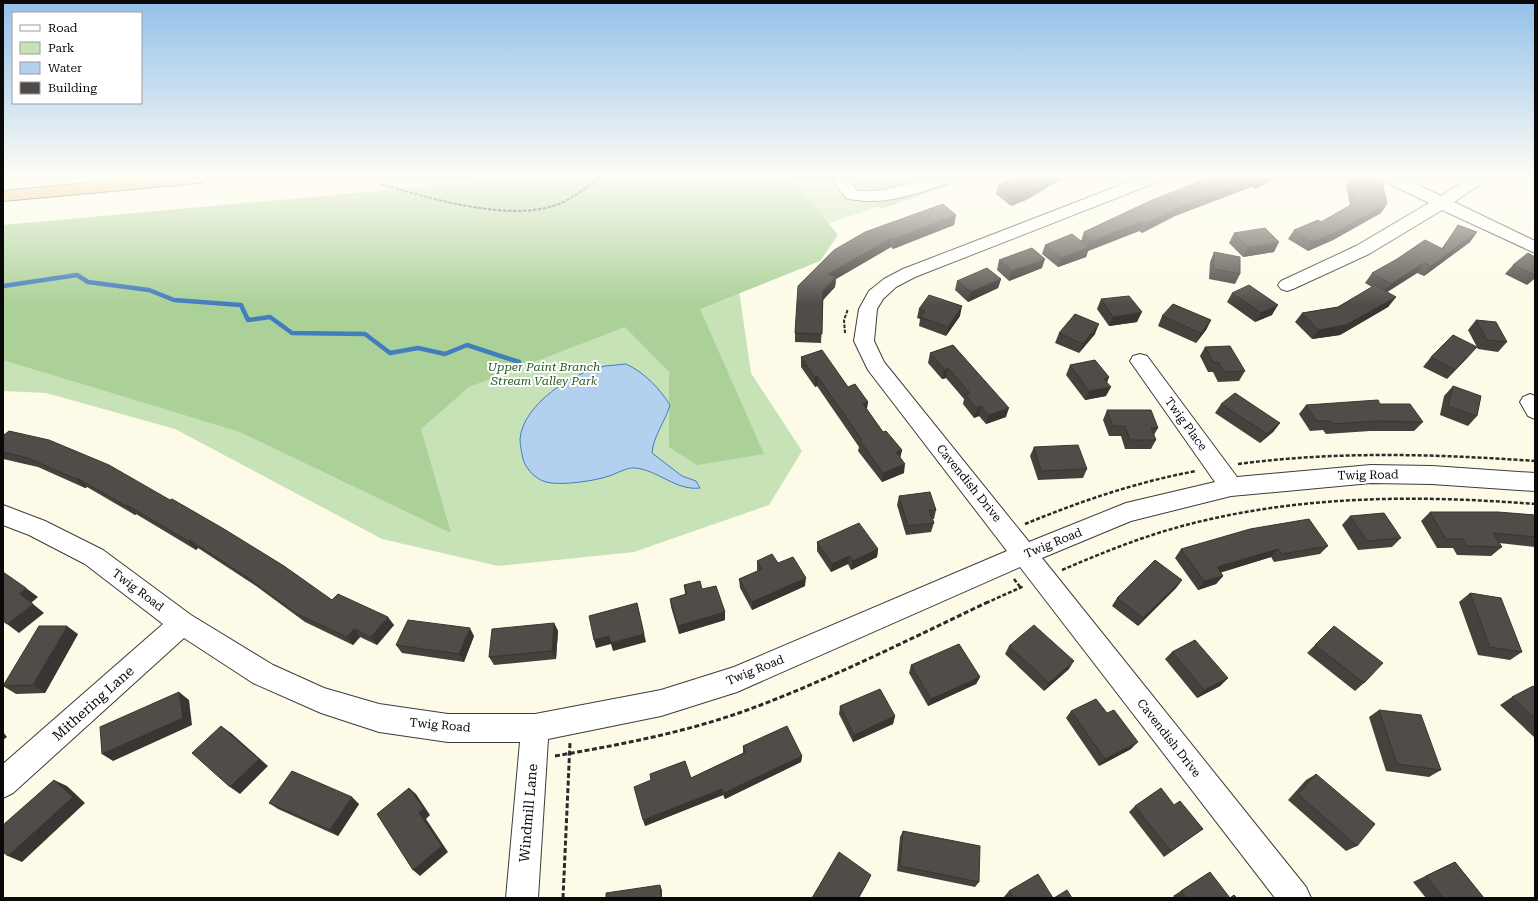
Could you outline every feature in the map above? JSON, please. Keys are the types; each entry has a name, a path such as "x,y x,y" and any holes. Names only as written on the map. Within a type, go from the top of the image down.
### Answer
{"street":[{"name":"Cavendish Drive","path":"1033,220 909,273 890,283 876,295 868,309 864,341 875,365 1295,898"},
{"path":"1287,285 1315,275 1355,255 1413,220"},
{"path":"1477,220 1535,248"},
{"name":"Twig Place","path":"1140,361 1231,487"},
{"name":"Twig Road","path":"3,515 37,528 94,557 182,623 263,674 321,700 379,718 448,728 535,728 661,702 737,679 1003,563 1126,513 1231,487 1319,477 1371,474 1432,475 1535,482"},
{"name":"Mithering Lane","path":"3,783 182,623"},
{"name":"Windmill Lane","path":"522,898 535,728"}],"path":[{"path":"845,335 844,320 851,303"},
{"path":"533,760 666,734 720,719 759,706 824,679 1044,578 1128,543 1190,524 1236,514 1306,503 1363,498 1433,497 1535,504"},
{"path":"1003,563 1021,588"},
{"path":"563,898 572,721"}],"green space":[{"name":"Upper Paint Branch Stream Valley Park","path":"57,220 826,220 838,235 820,261 700,309 764,454 697,465 669,447 669,372 625,327 469,387 421,429 451,533 240,432 3,360 3,225"},
{"name":"Upper Paint Branch Stream Valley Park","path":"202,220 839,220 734,256 751,373 802,451 769,505 634,552 498,566 382,539 175,429 46,393 3,391 3,240"}],"water":[{"path":"626,364 633,367 651,382 670,405 657,435 652,453 682,476 696,481 700,488 691,488 675,484 651,472 635,468 595,480 568,483 546,482 533,475 524,463 520,439 523,426 530,414 540,402 565,383 592,369"}],"building":[{"path":"898,220 943,220 894,239 892,238 828,274 836,277 823,291 822,334 795,333 798,286 834,250 865,232"},
{"path":"1109,220 1152,220 1146,223 1143,221 1089,242 1084,232"},
{"path":"1318,220 1321,222 1324,220 1358,220 1339,231 1313,242 1294,230"},
{"path":"1458,225 1477,232 1431,266 1424,263 1391,284 1372,273 1397,259 1425,240 1443,249"},
{"path":"1265,228 1279,242 1248,247 1234,233"},
{"path":"1072,234 1089,247 1061,258 1045,245"},
{"path":"1032,248 1045,259 1012,271 999,260"},
{"path":"1214,252 1240,257 1240,274 1214,269"},
{"path":"1528,253 1535,257 1535,275 1513,265"},
{"path":"987,268 1001,279 971,292 957,281"},
{"path":"1249,285 1278,305 1261,313 1232,293"},
{"path":"1375,285 1396,297 1346,325 1318,330 1302,313 1338,307"},
{"path":"929,295 962,306 948,327 920,317 925,311 919,309"},
{"path":"1129,296 1142,312 1113,317 1101,299"},
{"path":"1173,304 1211,320 1201,333 1162,316"},
{"path":"1075,314 1099,324 1083,344 1059,333"},
{"path":"1476,320 1496,322 1507,342 1487,340"},
{"path":"1453,335 1477,347 1455,370 1431,357"},
{"path":"953,345 1009,408 989,415 981,406 977,408 965,395 970,393 948,368 945,370 930,353"},
{"path":"1230,346 1245,371 1224,372 1218,362 1214,363 1205,347"},
{"path":"822,350 848,387 855,384 868,402 863,404 883,432 886,431 902,450 896,452 905,464 883,473 818,377 815,377 801,357"},
{"path":"1095,360 1109,377 1104,379 1111,387 1089,391 1070,365"},
{"path":"1453,386 1481,396 1477,416 1448,406"},
{"path":"1235,393 1280,423 1267,434 1221,404"},
{"path":"1378,400 1380,404 1410,404 1423,422 1378,421 1333,424 1330,421 1317,421 1306,405"},
{"path":"1107,410 1151,410 1158,428 1151,428 1156,440 1130,440 1125,426 1113,426"},
{"path":"9,431 49,440 109,465 224,529 284,566 332,600 338,594 388,617 371,637 354,629 347,637 297,614 248,578 190,540 188,541 127,505 126,506 77,478 76,479 28,458 3,452 3,434 4,435"},
{"path":"1078,445 1087,469 1041,471 1034,447"},
{"path":"930,492 936,510 929,510 934,523 908,526 899,496"},
{"path":"1430,512 1498,512 1535,515 1535,537 1493,533 1502,547 1467,546 1463,539 1446,539"},
{"path":"1384,513 1401,538 1367,541 1350,516"},
{"path":"1309,519 1328,546 1282,554 1278,549 1217,567 1223,576 1204,581 1181,549 1250,529"},
{"path":"859,523 878,549 853,561 849,556 832,564 817,542"},
{"path":"772,554 778,563 793,557 806,578 752,602 739,579 762,569 757,561"},
{"path":"1155,560 1182,580 1143,618 1117,598"},
{"path":"3,572 26,588 19,594 33,604 7,624 3,621"},
{"path":"700,581 702,589 716,586 725,612 678,626 670,599 687,594 684,585"},
{"path":"1470,593 1501,598 1522,652 1490,647"},
{"path":"637,603 644,634 611,643 609,636 594,640 589,616"},
{"path":"408,620 470,628 459,654 396,645"},
{"path":"554,623 552,651 489,657 492,629"},
{"path":"1034,625 1074,661 1049,683 1009,646"},
{"path":"39,626 67,626 33,685 3,686"},
{"path":"1334,626 1383,663 1364,683 1315,645"},
{"path":"1195,640 1228,678 1204,690 1172,652"},
{"path":"959,644 980,677 931,699 911,665"},
{"path":"1533,686 1535,688 1535,719 1512,697"},
{"path":"880,689 895,716 854,735 840,706"},
{"path":"179,692 183,718 102,754 100,727"},
{"path":"1096,699 1107,713 1114,710 1138,742 1105,759 1071,711"},
{"path":"1379,710 1421,715 1441,770 1397,764"},
{"path":"221,726 259,759 230,787 192,753"},
{"path":"787,726 802,756 724,793 722,789 643,820 634,787 651,780 650,774 685,761 691,778 746,752 743,746"},
{"path":"292,771 352,797 330,830 269,803"},
{"path":"1316,774 1375,824 1357,846 1298,794"},
{"path":"54,780 73,797 8,856 3,852 3,825"},
{"path":"409,788 424,809 419,813 442,846 413,870 377,814"},
{"path":"1161,788 1174,805 1180,801 1203,829 1171,851 1135,806"},
{"path":"903,831 980,846 979,882 900,866"},
{"path":"839,852 871,875 858,898 812,898"},
{"path":"1455,862 1484,898 1443,898 1426,876"},
{"path":"1210,872 1230,898 1186,898 1181,891"},
{"path":"1038,874 1053,898 1014,898 1009,891"},
{"path":"660,885 661,898 606,898 606,893"},
{"path":"1067,890 1072,898 1054,898"},
{"path":"1234,895 1237,898 1230,898"}],"waterway":[{"path":"3,286 77,275 88,282 149,290 174,300 241,305 248,320 270,317 292,333 365,334 390,353 418,348 445,354 467,345 519,362"}]}
